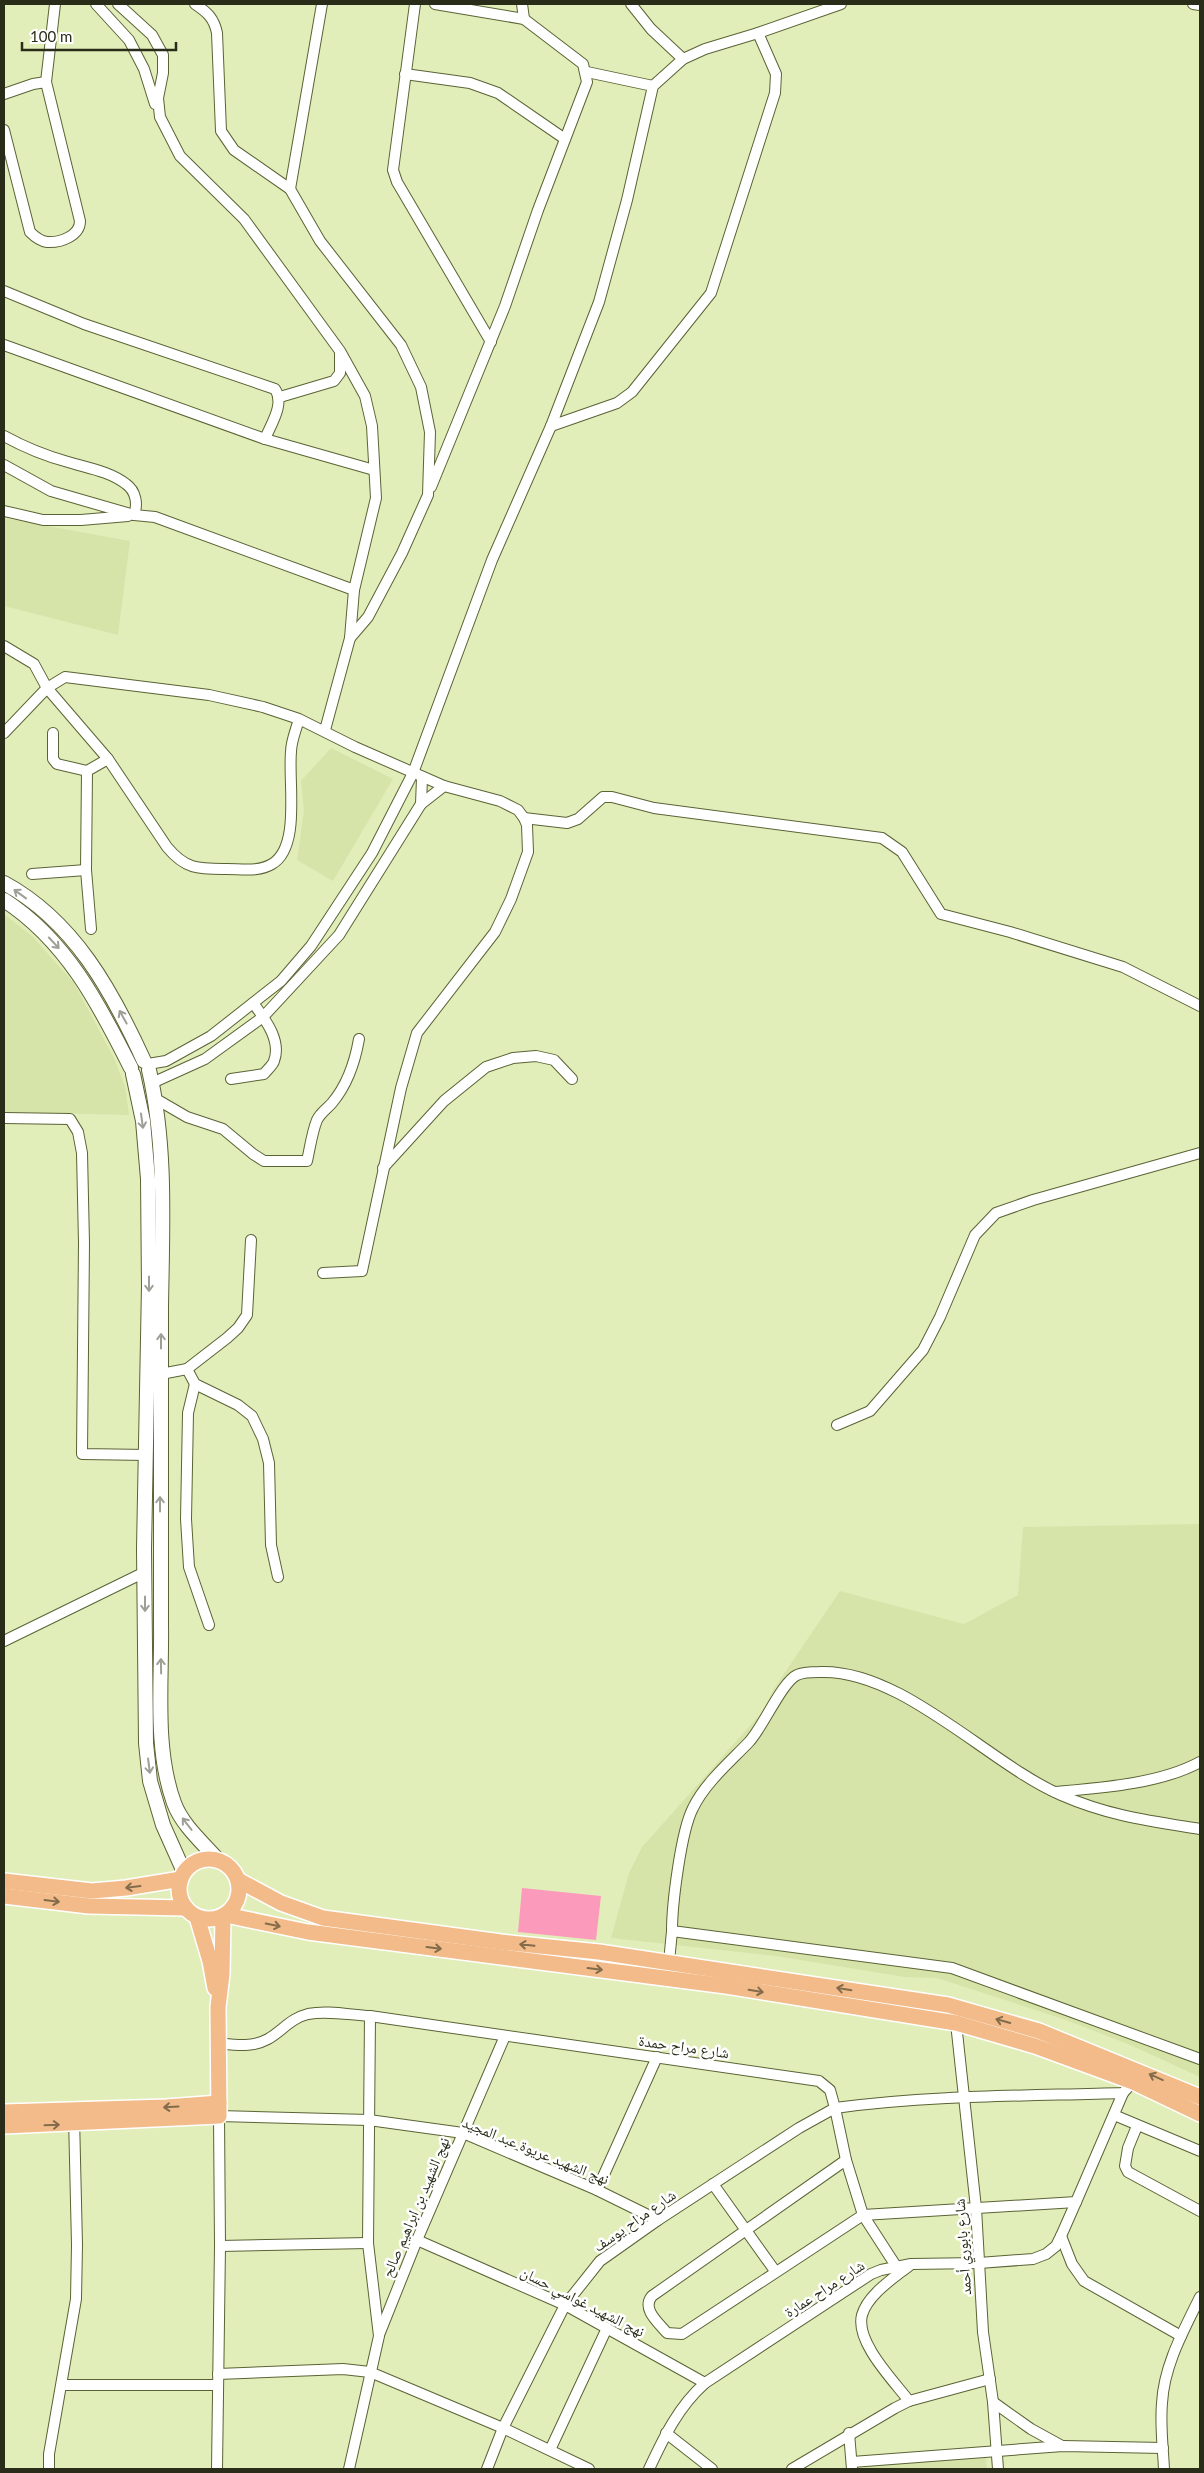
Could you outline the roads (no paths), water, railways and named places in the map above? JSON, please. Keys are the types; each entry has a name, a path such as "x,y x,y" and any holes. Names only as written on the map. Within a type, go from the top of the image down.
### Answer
{"main road":[{"path":"4,883 50,915 83,952 106,985 148,1069 156,1099 162,1187 162,1741 174,1805 184,1821 218,1860 227,1865 238,1880 281,1903 323,1918 669,1962 948,2005 1039,2031 1200,2097"},
{"path":"4,900 31,920 70,960 94,996 132,1071 143,1121 148,1179 145,1572 146,1742 150,1781 163,1825 183,1875 179,1894 191,1912 210,1961 218,2007"},
{"path":"132,1071 141,1077 146,1075 148,1069"},
{"path":"4,1881 92,1891 126,1888 183,1875 200,1860 218,1860"},
{"path":"4,1896 89,1906 191,1912 210,1920 224,1915 236,1903 239,1895 238,1880"},
{"path":"4,2126 74,2118 219,2109 218,2007 222,1974 224,1915"},
{"path":"224,1915 308,1932 726,1986 956,2024 1035,2046 1128,2088 1200,2114"},
{"path":"4,2112 74,2118"}],"street":[{"path":"4,130 30,232 38,239 47,242 76,234 80,228 80,221 46,82 55,4"},
{"path":"96,4 129,40 144,69 160,117 180,156 244,219 340,351 365,396 372,426 376,498 354,590 350,638 324,730"},
{"path":"118,4 152,35 163,55 163,73 158,98 160,117"},
{"path":"194,4 208,14 215,22 220,132 234,150 290,189 320,241 401,345 421,387 430,432 428,495"},
{"path":"290,189 322,4"},
{"path":"415,4 393,170 397,182 491,342"},
{"path":"350,638 368,617 402,553 428,495 491,342 587,82 587,72 583,64 524,18 437,4"},
{"path":"522,4 524,18"},
{"path":"631,4 651,29 683,59"},
{"path":"148,1069 211,1036 281,981 311,946 372,853 418,775 492,560 551,426 599,302 627,200 653,86 683,59 705,49 841,4"},
{"path":"1193,4 1200,5"},
{"path":"551,426 617,403 632,392 711,293 775,93 776,74 758,33"},
{"path":"587,72 653,86"},
{"path":"405,74 470,83 498,93 565,139"},
{"path":"4,94 33,84 46,82"},
{"path":"4,290 84,324 275,389 280,397 280,404 265,439"},
{"path":"4,345 265,439 374,470"},
{"path":"280,397 334,381 340,373 340,351"},
{"path":"4,436 24,447 99,470 126,484 134,496 137,506 134,515"},
{"path":"4,465 51,491 134,515 155,517 354,590"},
{"path":"4,511 43,520 81,520 134,515"},
{"path":"4,646 34,664 47,688 108,760 176,858 187,866 201,869 262,869 274,863 285,853 290,838 290,750 299,719"},
{"path":"4,732 47,688 65,677 209,695 263,707 299,719 355,747 444,786 500,801 518,810 524,818 528,825 528,852 511,899 495,932 417,1033 406,1068 382,1168 362,1271 323,1273"},
{"path":"53,733 53,759 57,764 87,771 108,760"},
{"path":"87,771 86,870 91,929"},
{"path":"418,775 421,804"},
{"path":"148,1069 204,1059 263,1017 340,935 421,804 444,786"},
{"path":"524,818 567,823 578,819 603,797 612,797 654,808 882,838 902,852 941,914 1010,932 1123,967 1200,1006"},
{"path":"32,874 86,870"},
{"path":"231,1079 264,1074 274,1061 274,1041 263,1017 253,1003"},
{"path":"156,1099 187,1117 223,1129 264,1161 307,1161 317,1121 323,1111 332,1103 348,1078 355,1060 359,1039"},
{"path":"382,1168 444,1100 486,1067 513,1058 536,1056 554,1060 572,1079"},
{"path":"4,1118 70,1120 78,1132 82,1153 84,1243 82,1454 147,1455"},
{"path":"837,1425 870,1411 923,1350 940,1317 975,1235 996,1213 1033,1200 1200,1153"},
{"path":"161,1374 187,1369 233,1333 247,1315 251,1240"},
{"path":"187,1369 195,1384 238,1405 252,1416 263,1439 269,1463 271,1545 278,1576"},
{"path":"195,1384 188,1413 186,1519 189,1567 209,1625"},
{"path":"4,1641 145,1572"},
{"path":"669,1962 672,1913 687,1824 692,1808 706,1789 754,1736 786,1685 796,1675 807,1672 834,1671 859,1677 893,1692 958,1729 1036,1784 1090,1807 1123,1817 1200,1829"},
{"path":"1054,1792 1130,1784 1178,1771 1200,1762"},
{"path":"672,1931 952,1968 1200,2060"},
{"name":"شارع مراح حمدة","path":"218,2043 243,2046 257,2044 269,2038 293,2020 321,2012 370,2016 819,2080 830,2090 846,2160 863,2215 896,2266"},
{"path":"349,2469 379,2336 368,2243 370,2016"},
{"name":"شارع بابوري أحمد","path":"956,2024 976,2208 983,2332 993,2402 998,2469"},
{"name":"نهج الشهيد بن ابراهيم صالح","path":"379,2336 417,2240 505,2036"},
{"path":"596,2190 657,2058"},
{"path":"835,2108 870,2103 1128,2088"},
{"name":"شارع مراح عمارة","path":"649,2469 666,2433 685,2402 705,2383 871,2274 896,2266 911,2264 979,2263 1033,2259 1046,2254 1056,2246 1062,2236 1114,2115 1128,2088"},
{"name":"شارع مراح يوسف","path":"487,2469 504,2428 565,2305 600,2261 658,2220 799,2128 835,2108"},
{"path":"217,2469 220,2246 219,2109"},
{"name":"نهج الشهيد عريوة عبد المجيد","path":"219,2109 369,2120 462,2133 596,2190 658,2220"},
{"path":"1114,2115 1200,2151"},
{"path":"49,2469 49,2454 76,2299 78,2245 74,2118"},
{"path":"1137,2126 1128,2148 1125,2166 1128,2172 1200,2211"},
{"path":"846,2160 746,2228 652,2296 648,2304 650,2312 667,2333 682,2334 775,2271 863,2215 1076,2202"},
{"path":"714,2184 775,2271"},
{"path":"1062,2236 1072,2264 1084,2282 1181,2336"},
{"name":"نهج الشهيد غواسي حسان","path":"417,2240 565,2305 705,2383"},
{"path":"220,2246 368,2243"},
{"path":"909,2402 867,2346 861,2325 862,2314 869,2302 883,2287 911,2264"},
{"path":"1164,2469 1162,2403 1168,2371 1181,2336 1200,2297"},
{"path":"550,2450 608,2328"},
{"path":"218,2374 343,2369 370,2372 504,2428 589,2469"},
{"path":"792,2469 849,2433 909,2402 990,2379"},
{"path":"62,2385 218,2384"},
{"path":"993,2402 1031,2429 1063,2446"},
{"path":"666,2433 712,2469"},
{"path":"849,2433 852,2466 998,2450 1063,2446 1163,2448"}]}
